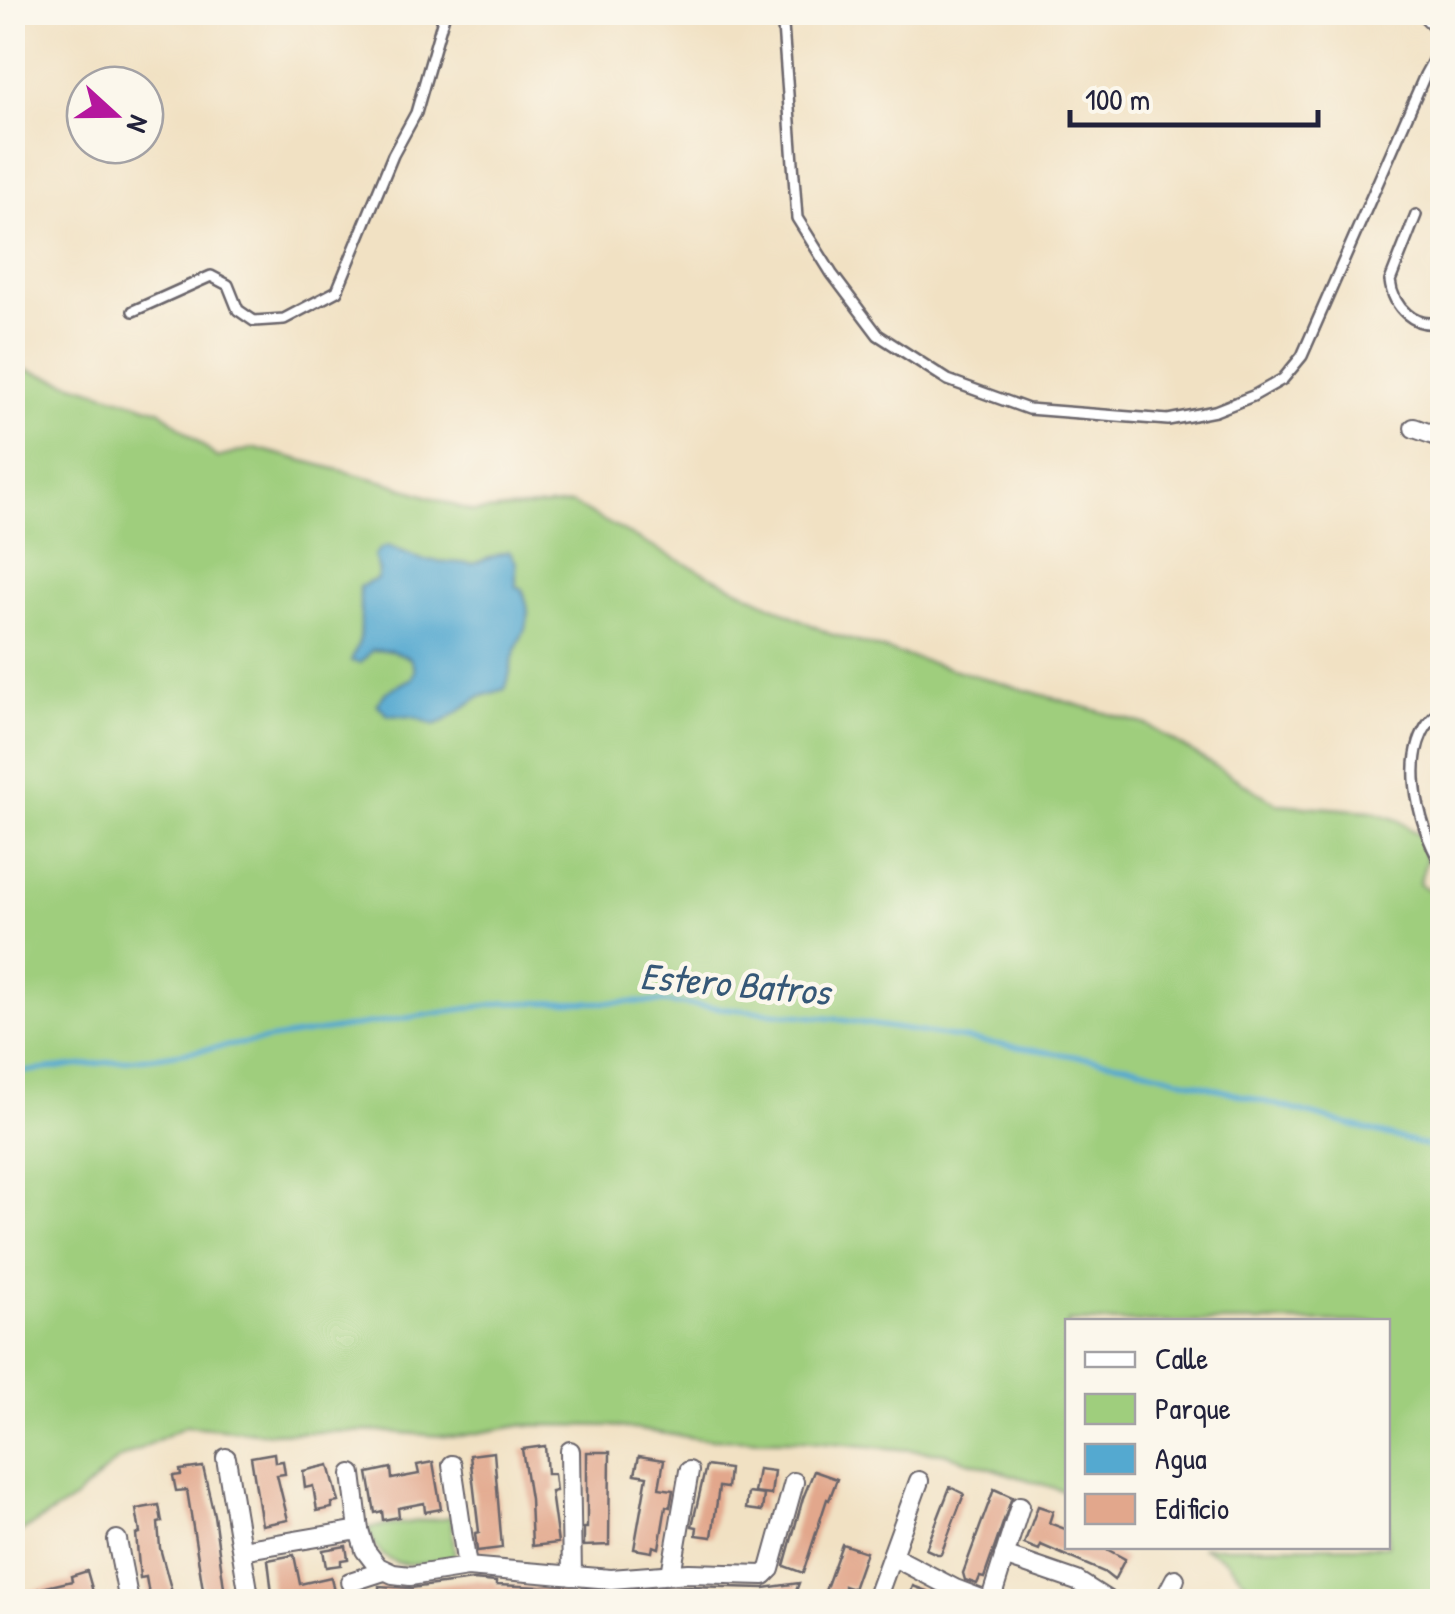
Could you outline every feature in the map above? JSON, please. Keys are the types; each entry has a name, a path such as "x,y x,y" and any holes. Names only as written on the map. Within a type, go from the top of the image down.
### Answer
{"street":[{"path":"1425,12 1442,28"},
{"path":"1414,428 1442,438"},
{"path":"570,1452 572,1576"},
{"path":"226,1458 250,1602"},
{"path":"452,1465 467,1567"},
{"path":"671,1574 689,1472"},
{"path":"352,1474 359,1530 368,1556 384,1570 410,1576 467,1567 611,1578 767,1574 794,1482"},
{"path":"876,1602 920,1482"},
{"path":"892,1556 954,1589 989,1602 1020,1506"},
{"path":"242,1550 359,1530"},
{"path":"117,1540 128,1602"},
{"path":"1004,1556 1077,1582 1110,1602"},
{"path":"350,1582 384,1570"},
{"path":"1163,1602 1175,1580"}],"lane":[{"path":"133,311 212,276 228,284 238,310 254,320 284,320 337,291 393,155 416,113 445,12"},
{"path":"782,12 797,218 832,274 878,335 948,380 1028,408 1168,420 1215,410 1253,396 1283,379 1302,356 1425,74 1442,44"},
{"path":"1416,215 1390,280 1391,290 1399,307 1414,319 1430,324 1442,321"},
{"path":"1442,711 1427,721 1414,763 1423,821 1442,865"}],"green space":[{"path":"27,370 160,410 217,458 255,448 389,483 473,512 572,504 830,634 1147,725 1278,804 1371,811 1398,820 1421,837 1426,861 1419,884 1442,897 1442,1601 1264,1601 1224,1558 1205,1549 1390,1549 1390,1319 1065,1319 1065,1491 943,1453 800,1440 702,1439 611,1426 524,1425 455,1437 375,1431 268,1433 186,1426 117,1460 75,1499 13,1537 13,372"},
{"path":"451,1517 455,1559 413,1564 391,1561 374,1544 368,1528"}],"water":[{"path":"389,546 423,560 473,564 509,551 516,562 516,587 522,588 526,601 528,618 505,689 479,697 434,725 414,717 388,715 377,704 386,692 412,678 415,670 410,658 372,650 361,663 351,661 360,638 359,587 377,579 379,571 374,556"}],"building":[{"path":"545,1446 547,1474 554,1474 556,1491 551,1492 558,1543 532,1546 522,1449"},
{"path":"494,1452 502,1548 477,1551 475,1533 479,1532 470,1455"},
{"path":"587,1452 610,1452 609,1545 584,1546"},
{"path":"274,1453 275,1462 283,1461 285,1474 277,1475 288,1520 262,1525 251,1457"},
{"path":"639,1456 664,1460 659,1488 673,1490 670,1507 666,1506 659,1548 653,1546 652,1552 634,1549 647,1476 635,1474"},
{"path":"433,1462 441,1509 425,1512 424,1503 398,1508 399,1517 383,1520 382,1511 375,1513 368,1473 391,1468 392,1479 419,1474 417,1465"},
{"path":"329,1465 339,1502 317,1511 313,1486 305,1488 303,1471"},
{"path":"706,1466 729,1469 727,1488 719,1487 712,1537 696,1535 697,1527 692,1526"},
{"path":"203,1467 226,1602 205,1602 187,1490 176,1491 173,1476 181,1475 180,1470"},
{"path":"758,1469 774,1471 771,1495 754,1493"},
{"path":"814,1471 837,1479 803,1573 784,1566"},
{"path":"950,1487 964,1494 941,1554 937,1554 926,1549"},
{"path":"994,1489 1012,1497 984,1578 980,1577 977,1584 965,1580 963,1573"},
{"path":"748,1493 764,1495 762,1511 746,1509"},
{"path":"159,1505 160,1548 173,1596 157,1599 156,1594 149,1595 146,1577 140,1578 136,1509"},
{"path":"1038,1506 1053,1511 1049,1523 1065,1529 1065,1549 1107,1549 1125,1559 1114,1580 1041,1545 1039,1550 1024,1544"},
{"path":"842,1544 866,1552 853,1589 844,1586 844,1602 821,1602"},
{"path":"346,1546 348,1559 341,1560 341,1565 326,1567 323,1550"},
{"path":"294,1555 300,1584 331,1577 336,1602 320,1602 318,1594 273,1602 268,1560"},
{"path":"87,1571 95,1599 12,1602 12,1595 72,1581 71,1576"},
{"path":"473,1580 564,1588 565,1602 379,1602 379,1586 411,1588"},
{"path":"799,1583 792,1602 625,1602 627,1590 689,1586 764,1588"},
{"path":"913,1586 948,1599 949,1602 907,1602"},
{"path":"583,1589 610,1591 611,1602 584,1602"}],"waterway":[{"name":"Estero Batros","path":"12,1073 156,1057 503,1003 660,1002 836,1019 1126,1064 1442,1150"}]}
